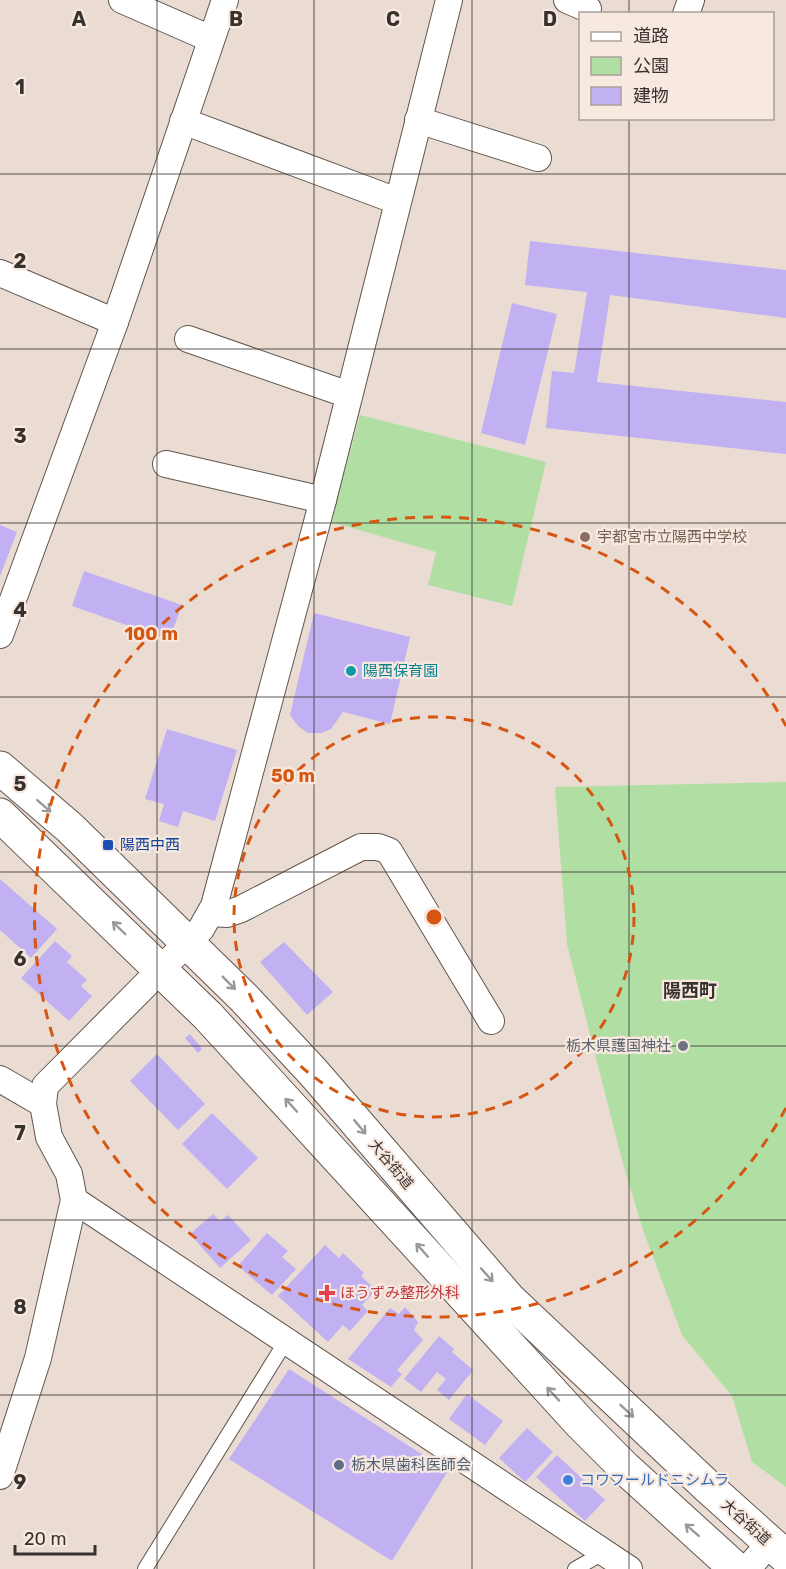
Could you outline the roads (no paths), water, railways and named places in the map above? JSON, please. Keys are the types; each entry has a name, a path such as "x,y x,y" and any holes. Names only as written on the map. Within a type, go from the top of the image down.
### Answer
{"main road":[{"name":"大谷街道","path":"0,768 69,827 187,942 313,1072 509,1299 778,1550"},
{"path":"0,815 160,969 252,1062 581,1424 625,1468 736,1569"}],"street":[{"path":"122,0 211,39"},
{"path":"0,635 115,322 225,0"},
{"path":"0,1476 38,1358 74,1200 69,1174 49,1137 43,1104 45,1086 187,942 211,913 228,860 323,500 448,0"},
{"path":"418,120 538,158"},
{"path":"183,121 397,201"},
{"path":"0,273 115,322"},
{"path":"188,339 349,395"},
{"path":"166,464 323,500"},
{"path":"211,913 227,914 241,909 361,847 378,847 389,851 491,1022"},
{"path":"0,1079 43,1104"},
{"path":"74,1200 629,1569"},
{"path":"747,1569 778,1550"}],"lane":[{"path":"145,1569 286,1341"},
{"path":"576,1569 603,1553"}],"place":[{"name":"宇都宮市立陽西中学校","path":"585,537"},
{"name":"陽西保育園","path":"351,671"},
{"name":"陽西中西","path":"108,845"},
{"name":"栃木県護国神社","path":"683,1046"},
{"name":"ほうずみ整形外科","path":"327,1293"},
{"name":"栃木県歯科医師会","path":"339,1465"},
{"name":"コワフールドニシムラ","path":"568,1480"}],"district":[{"name":"陽西町","path":"690,991"}]}
